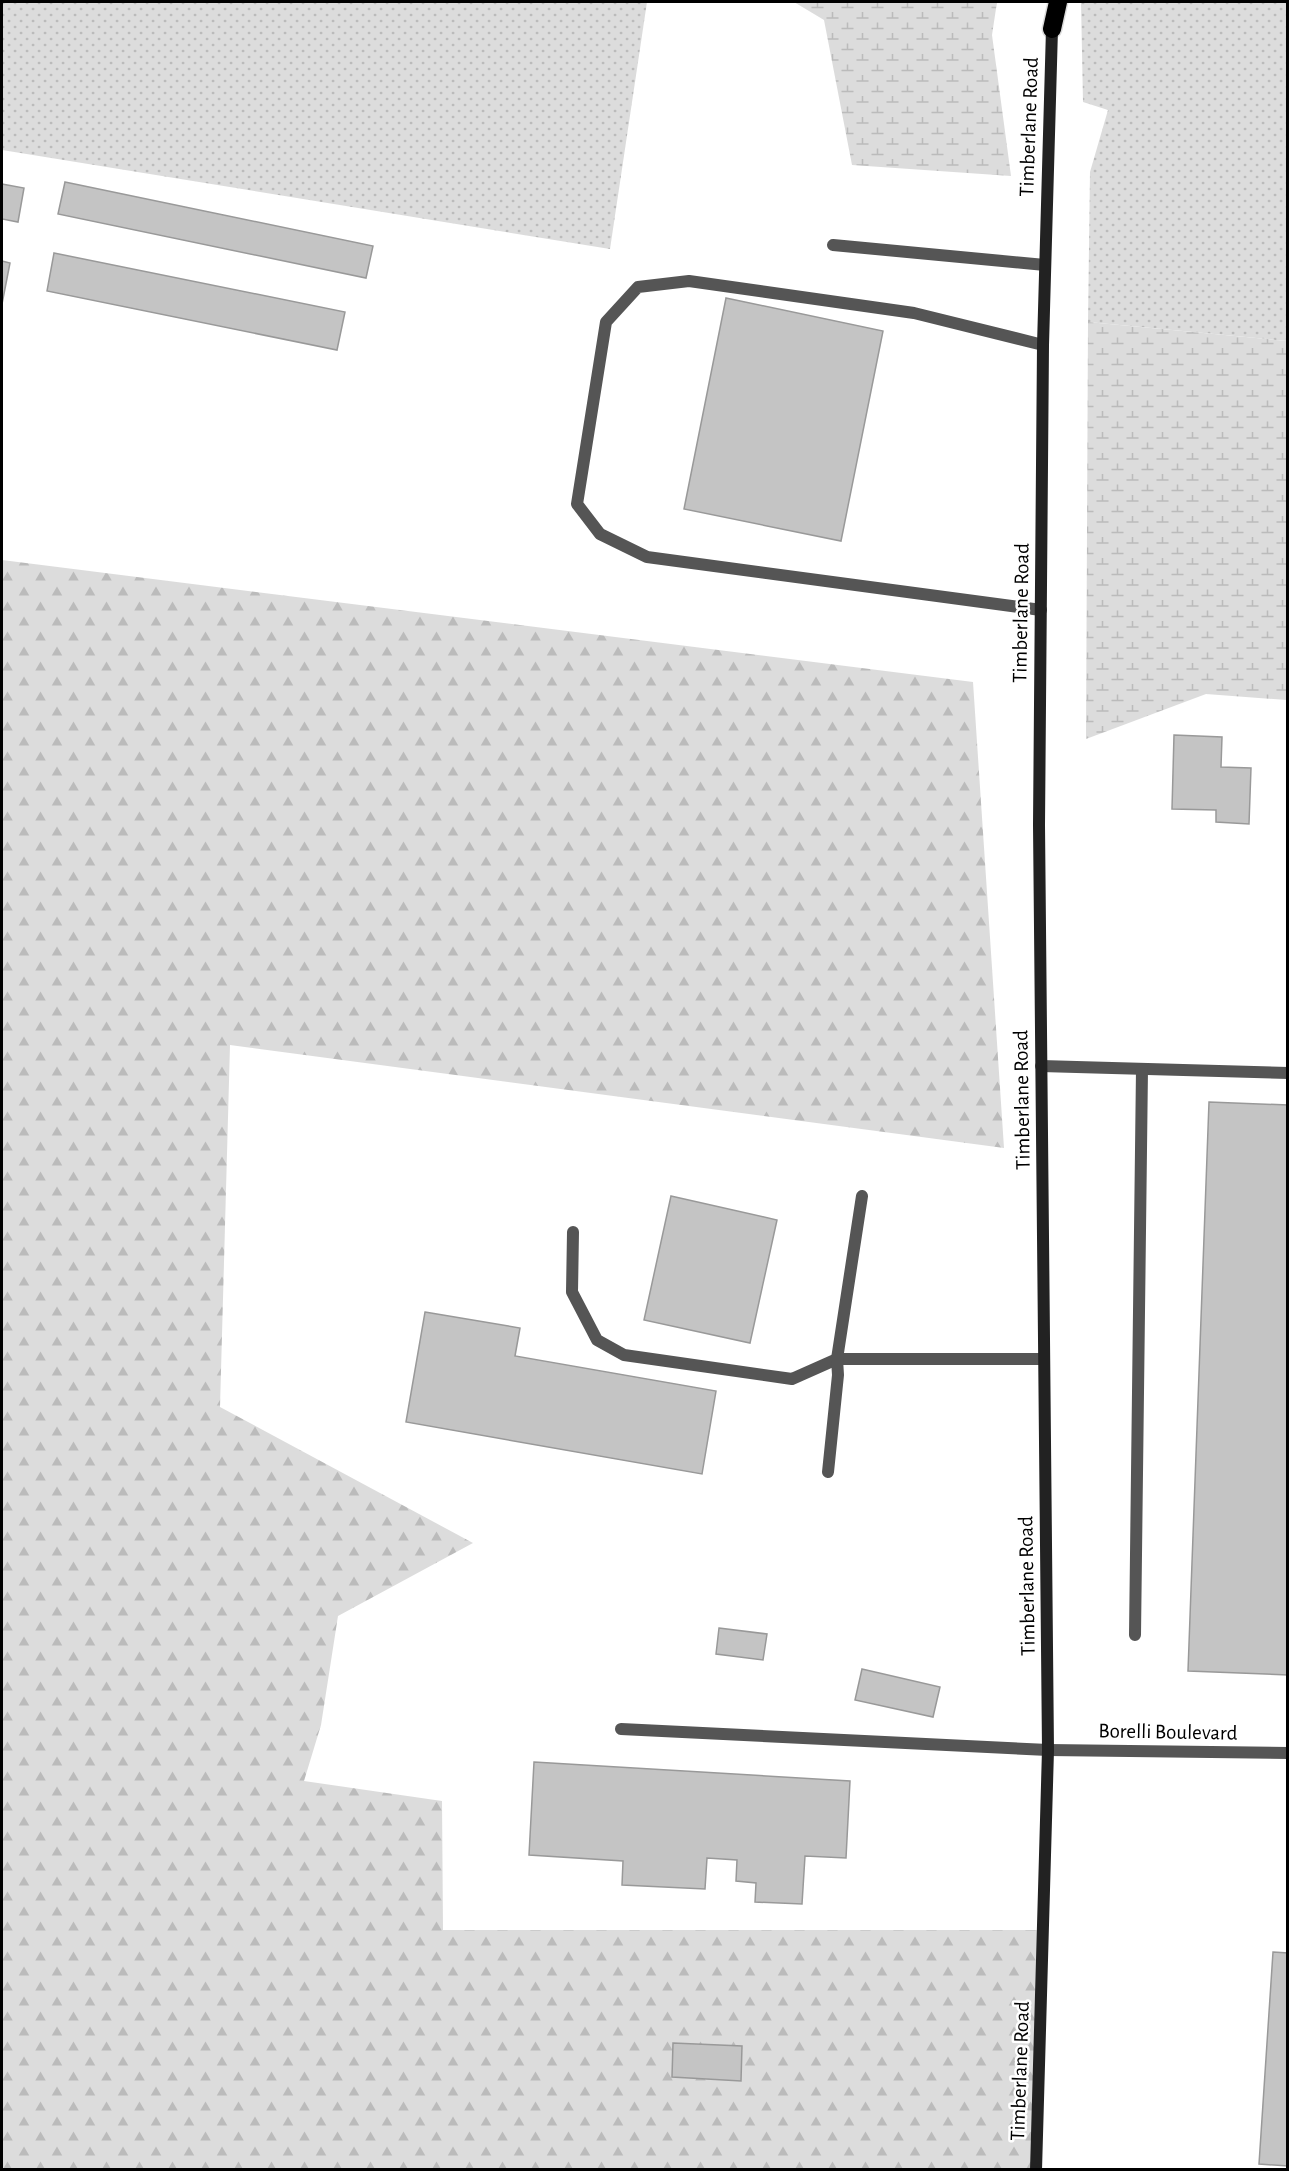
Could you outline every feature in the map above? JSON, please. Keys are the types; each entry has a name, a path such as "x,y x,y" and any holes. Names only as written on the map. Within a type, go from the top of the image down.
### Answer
{"highway":[{"path":"1046,2 1052,29"},
{"path":"1052,29 1058,2"}],"street":[{"name":"Timberlane Road","path":"1036,2169 1048,1750 1039,825 1043,345 1052,29"},
{"path":"833,244 1045,265"},
{"path":"1041,610 647,557 600,534 577,504 606,322 638,287 689,281 914,313 1043,345"},
{"path":"1041,1066 1287,1073"},
{"path":"1135,1635 1142,1069"},
{"path":"828,1472 838,1375 837,1359 862,1196"},
{"path":"573,1232 572,1292 597,1340 624,1355 792,1379 837,1359 1044,1359"},
{"name":"Borelli Boulevard","path":"621,1729 1048,1750 1287,1754"}],"green space":[{"path":"2,2 647,2 610,249 2,150"},
{"path":"794,2 997,2 992,35 1011,176 852,165 824,20"},
{"path":"1081,2 1287,2 1287,341 1088,322 1090,172 1108,110 1083,102"},
{"path":"1088,322 1287,341 1287,700 1206,694 1086,739"},
{"path":"2,560 973,682 1004,1148 230,1045 220,1407 473,1543 338,1616 321,1725 304,1781 442,1801 443,1930 1039,1930 1037,2169 2,2170"}],"building":[{"path":"65,182 373,246 366,278 58,214"},
{"path":"2,184 24,188 18,222 2,219"},
{"path":"54,253 345,312 337,350 47,291"},
{"path":"2,261 10,263 2,304"},
{"path":"726,298 883,331 841,541 684,509"},
{"path":"1174,735 1222,737 1221,767 1251,768 1249,824 1216,822 1216,810 1172,809"},
{"path":"1209,1102 1288,1105 1288,1675 1188,1671"},
{"path":"671,1196 777,1220 750,1343 644,1320"},
{"path":"425,1312 520,1328 515,1356 716,1391 702,1474 406,1422"},
{"path":"719,1628 767,1634 763,1660 716,1654"},
{"path":"862,1669 940,1687 933,1717 855,1700"},
{"path":"534,1762 850,1781 846,1858 805,1856 802,1904 755,1902 756,1883 736,1881 737,1860 707,1858 705,1889 622,1885 623,1861 529,1855"},
{"path":"1273,1952 1288,1953 1288,2166 1259,2164"},
{"path":"673,2043 742,2046 741,2081 672,2077"}]}
